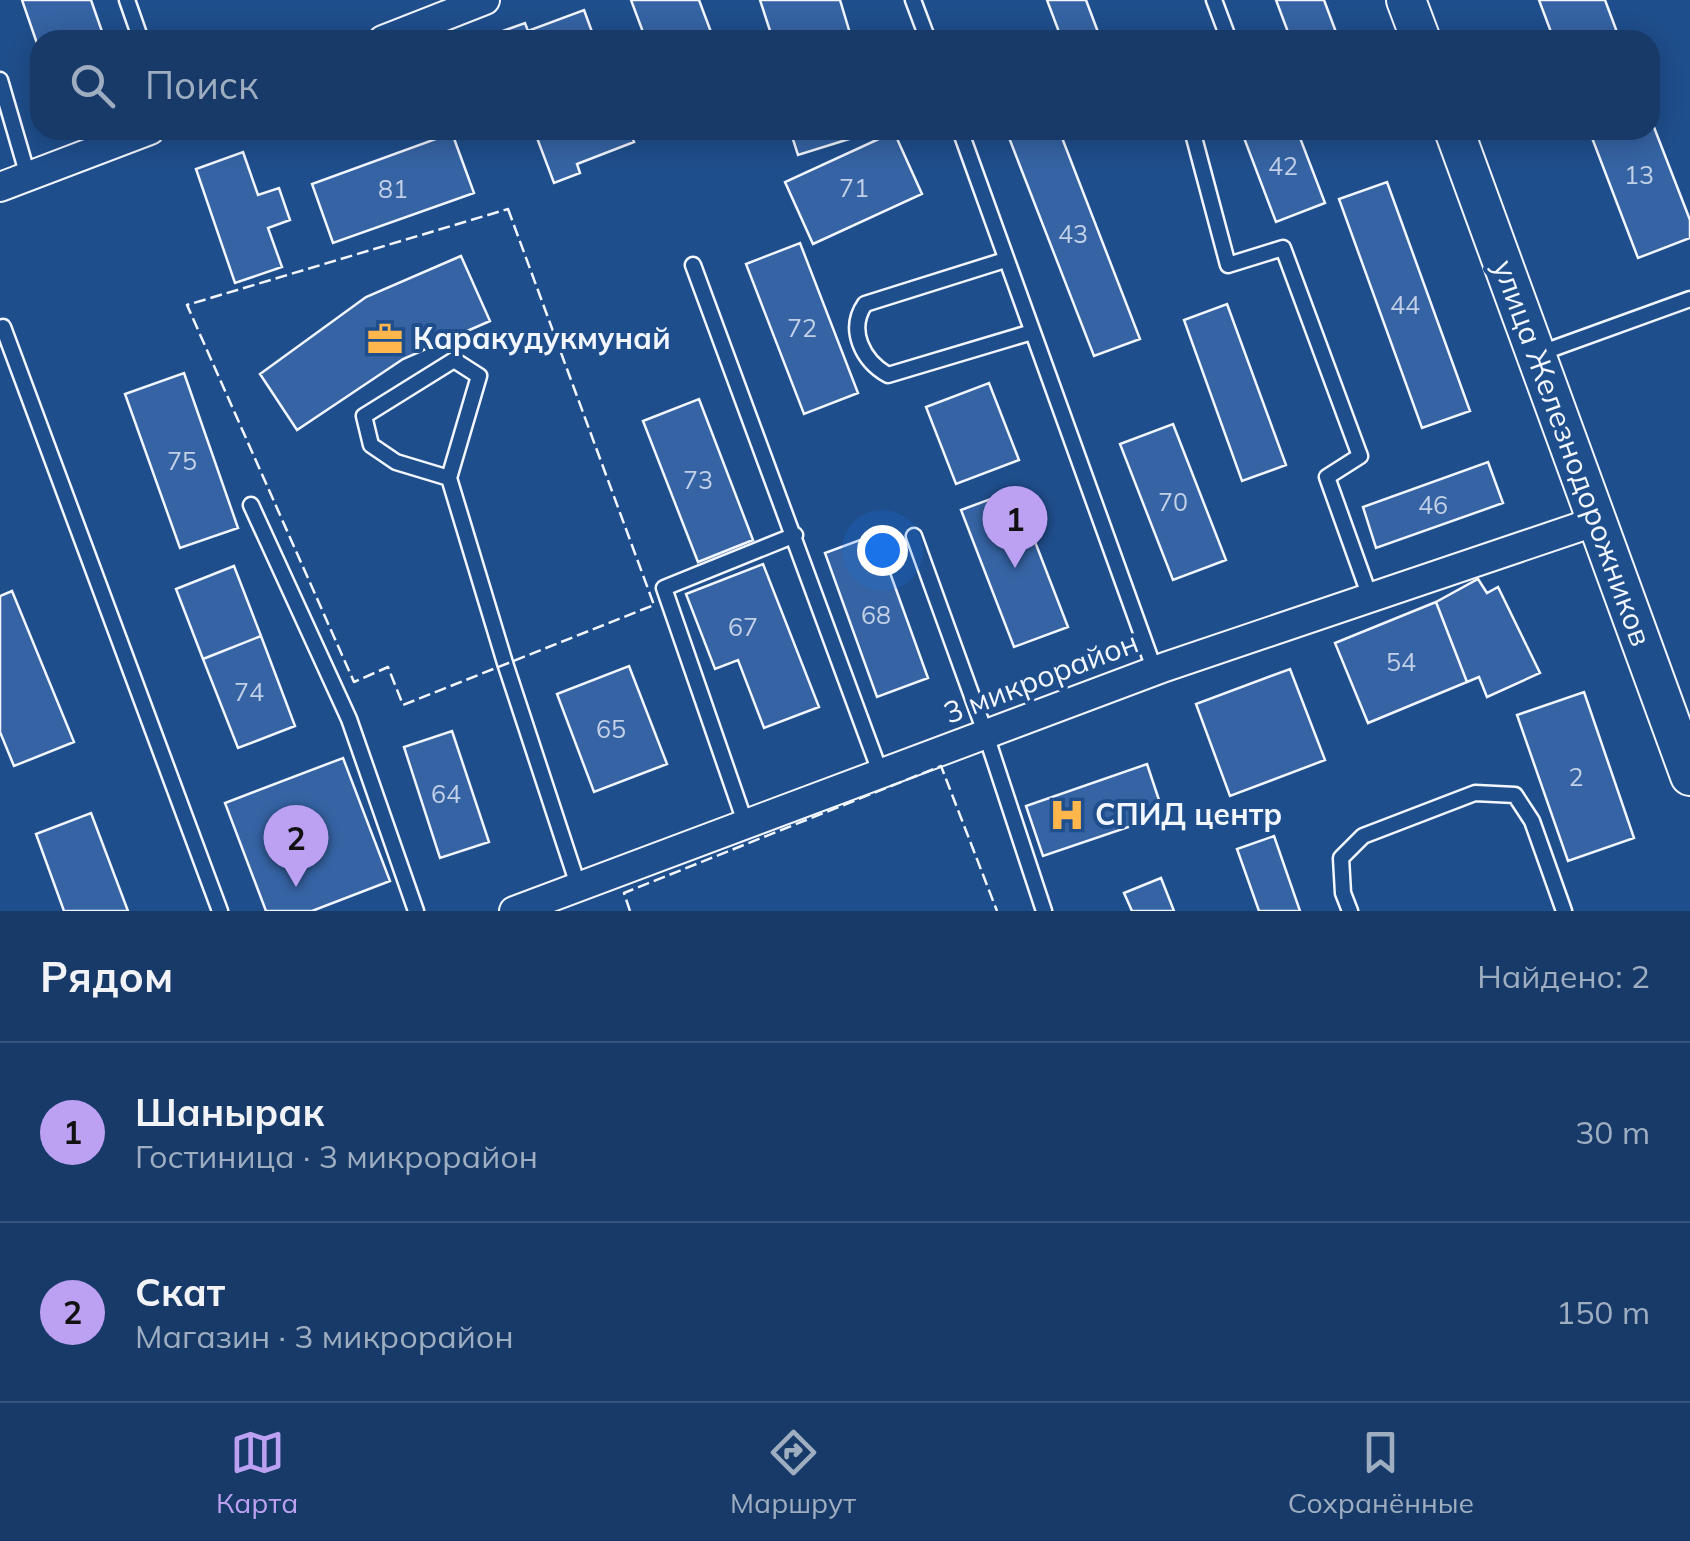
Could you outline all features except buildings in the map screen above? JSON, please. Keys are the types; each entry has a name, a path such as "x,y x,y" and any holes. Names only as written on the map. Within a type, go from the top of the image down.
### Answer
{"street":[{"path":"401,30 441,8 485,0"},
{"path":"1406,0 1417,30"},
{"path":"0,187 123,140"},
{"name":"улица Железнодорожников","path":"1458,140 1690,776"},
{"name":"3 микрорайон","path":"514,911 573,898 880,772 1155,670 1597,521"}],"lane":[{"path":"127,0 138,30"},
{"path":"913,0 924,30"},
{"path":"1214,0 1224,30"},
{"path":"0,80 28,176"},
{"path":"964,140 1155,670"},
{"path":"1195,140 1228,265 1283,248 1360,456 1327,477 1370,597"},
{"path":"1006,260 865,304 856,316 857,331 870,364 888,375 1032,332"},
{"path":"694,264 880,772"},
{"path":"1537,354 1690,300"},
{"path":"4,328 220,911"},
{"path":"449,478 396,462 372,445 364,416 454,360 479,376 449,478 573,898"},
{"path":"251,505 349,719 416,911"},
{"path":"746,826 664,588 794,535"},
{"path":"914,536 1044,911"},
{"path":"1350,911 1343,892 1340,858 1363,836 1475,792 1515,795 1532,821 1564,911"}],"fence":[{"path":"508,209 654,605 403,705 388,667 354,682 187,305 508,209"},
{"path":"630,911 624,893 941,766 997,911"}],"place":[{"name":"Каракудукмунай","path":"385,339"},
{"name":"Шанырак","path":"1015,568"},
{"name":"СПИД центр","path":"1067,815"},
{"name":"Скат","path":"296,887"}]}
